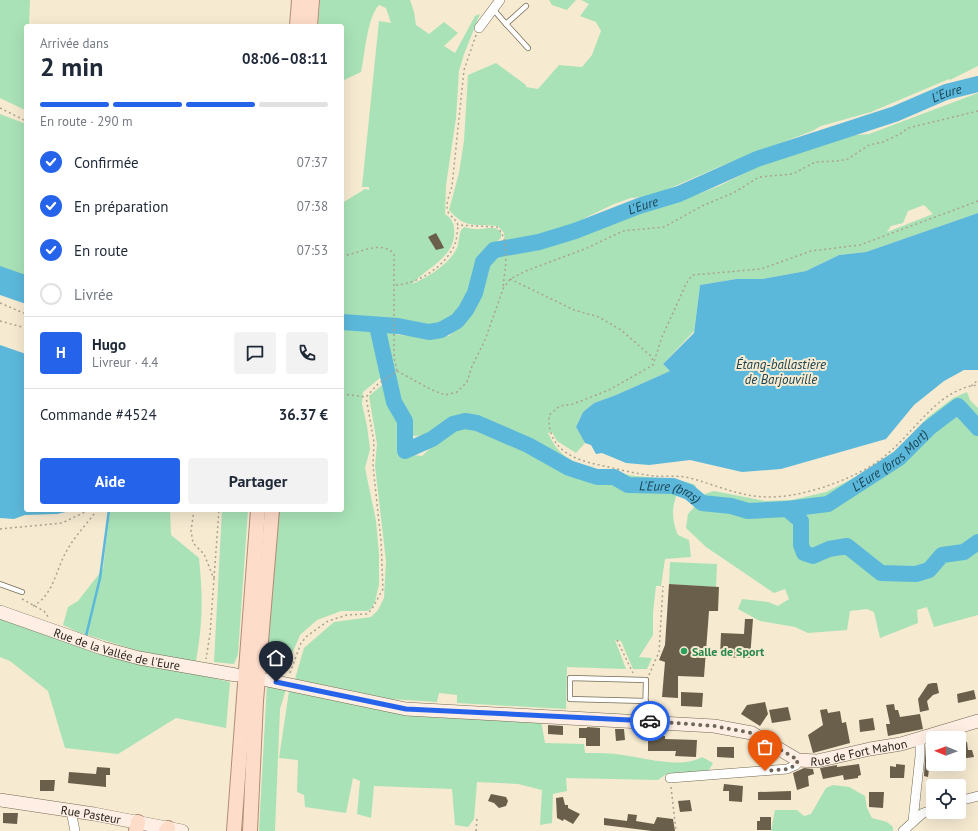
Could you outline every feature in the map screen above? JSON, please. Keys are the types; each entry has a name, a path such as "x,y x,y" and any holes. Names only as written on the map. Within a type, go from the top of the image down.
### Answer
{"main road":[{"path":"297,24 299,0"},
{"path":"310,24 312,0"},
{"path":"233,829 258,512"},
{"path":"250,831 256,701 272,512"}],"street":[{"path":"479,28 500,0"},
{"name":"Rue de la Vallée de l'Eure","path":"0,612 102,648 139,658 236,675"},
{"name":"Rue de Fort Mahon","path":"267,680 406,709 714,726 752,733 798,760 817,761 920,739 978,721"},
{"path":"913,821 920,756 920,739"},
{"path":"670,778 788,769 796,765 798,760"},
{"path":"966,799 978,796"},
{"name":"Rue Pasteur","path":"0,800 71,811 137,826 182,831"},
{"path":"71,811 74,831"},
{"path":"903,831 913,821 926,813"}],"lane":[{"path":"506,24 526,6"},
{"path":"493,9 528,48"},
{"path":"0,584 22,592"},
{"path":"645,721 646,701 646,680 570,678 570,698 646,701"}],"path":[{"path":"396,285 423,277 449,256 456,243 458,225 456,219 449,214 446,204 452,186 464,70 479,28"},
{"path":"0,108 24,120"},
{"path":"503,289 510,279 526,271 587,248 622,231 664,227 702,206 735,192 759,177 793,174 815,162 848,159 869,145 883,142 900,134 908,128 978,111"},
{"path":"978,201 860,245 811,251 761,269 692,275 686,284 662,337 653,365 609,390 573,404 560,406 549,415 550,435 559,447 571,457 583,461 654,476 689,478 728,491 752,496 769,497 789,495 835,483 858,473 880,460 898,445 924,416 955,393 971,386 978,385"},
{"path":"397,372 445,395 458,392 467,382 472,366 486,340 503,289 506,260 504,237 497,226 458,225"},
{"path":"344,255 371,248 391,250 394,254 396,285 394,358 397,372"},
{"path":"510,279 574,310 599,317 621,330 652,357 653,365"},
{"path":"0,303 24,313"},
{"path":"0,321 24,327"},
{"path":"366,397 378,384 387,380 397,372"},
{"path":"971,386 978,380"},
{"path":"344,394 366,397"},
{"path":"288,680 301,643 307,636 328,621 347,615 367,614 372,609 383,589 381,542 374,466 374,442 366,397"},
{"path":"0,529 62,523 85,512"},
{"path":"33,606 39,603 52,586 66,552 96,512"},
{"path":"194,512 191,531 192,543 204,554 214,579 214,588"},
{"path":"201,670 208,651 219,512"},
{"path":"646,680 659,652 663,586"},
{"path":"18,596 44,611 48,615 51,623"},
{"path":"617,640 636,680"},
{"path":"670,778 676,831"},
{"path":"476,831 477,819"}],"green space":[{"path":"0,0 30,0 29,24 24,24 24,110 0,98"},
{"path":"320,0 410,0 416,25 429,34 444,22 458,33 444,46 455,53 475,16 480,14 459,71 456,118 446,185 445,214 450,218 453,224 454,239 451,247 440,261 412,284 432,274 451,257 458,245 460,232 464,227 476,229 496,229 501,232 501,238 485,251 474,266 468,301 458,314 443,326 427,327 407,321 399,321 392,324 344,319 344,202 365,189 369,190 369,187 362,187 379,21 391,23 386,8 379,5 369,27 361,72 344,80 344,24 318,24"},
{"path":"549,0 576,0 567,10 552,5"},
{"path":"581,0 978,0 978,66 950,80 949,79 871,112 821,126 812,131 721,166 652,196 631,198 614,204 585,218 565,232 505,245 504,233 498,226 466,223 460,220 449,210 459,173 464,141 468,75 496,63 526,85 526,87 538,89 559,65 582,67 592,55 601,31 596,22 580,16 589,4"},
{"path":"978,93 978,213 866,252 839,255 806,271 762,279 736,279 700,285 694,331 663,364 670,371 594,403 583,412 576,427 585,443 576,453 557,441 552,432 548,433 560,452 567,458 579,464 612,472 680,481 695,485 697,490 677,494 675,499 673,510 674,525 678,535 689,540 691,557 665,559 661,586 656,586 653,612 653,635 639,657 652,658 647,669 633,669 621,641 615,640 626,669 567,667 566,709 457,703 457,695 439,693 437,702 391,699 295,679 304,648 334,622 371,617 378,610 384,598 386,561 375,466 377,444 369,396 382,385 380,378 363,392 362,404 370,449 365,468 376,521 379,554 379,584 375,602 371,609 367,611 341,611 317,620 300,635 289,661 282,667 265,664 279,512 344,512 344,329 385,330 399,335 426,337 449,336 467,318 478,300 486,265 494,255 556,242 608,220 685,199 719,186 784,154 843,136 869,134","holes":["924,205 933,214 887,232 891,226 903,223 908,211","471,414 448,431 422,456 397,453 405,430 413,436 429,435"]},
{"path":"0,114 24,123 24,277 0,270"},
{"path":"967,392 970,400 978,408 978,615 934,627 927,607 917,610 918,623 880,638 874,612 867,609 850,611 847,630 808,633 795,627 760,621 738,609 742,599 768,602 778,606 789,599 785,589 774,593 706,547 686,528 688,514 695,506 708,507 698,496 714,491 765,501 792,500 826,492 858,476 896,452 927,418 953,398"},
{"path":"110,512 170,512 171,535 199,558 202,610 196,661 155,656 78,632 63,625 68,607 78,601 103,569"},
{"path":"222,512 248,512 238,654 234,664 214,662"},
{"path":"670,562 717,564 716,587 669,584"},
{"path":"0,617 119,657 230,682 226,728 176,718 118,754 65,748 48,691 10,661 0,657"},
{"path":"267,684 286,689 280,709 275,831 259,831"},
{"path":"290,685 409,715 541,721 545,743 584,744 585,753 618,754 663,762 684,762 702,757 713,763 708,772 668,773 658,780 566,778 567,791 553,794 552,823 540,825 542,790 518,784 477,782 474,819 468,827 455,825 452,789 374,786 371,818 357,814 360,781 353,778 346,813 305,807 304,795 297,792 298,760 279,758"},
{"path":"833,785 849,787 865,796 867,808 872,818 887,822 893,827 893,831 771,831 775,810 797,810 804,816 811,814 826,788"}],"water":[{"name":"Étang-ballastière de Barjouville","path":"978,213 978,370 964,370 944,381 914,405 886,439 781,469 742,472 690,460 649,465 626,463 602,453 596,454 591,445 585,443 576,427 583,412 594,403 670,371 663,364 694,333 700,285 736,279 762,279 806,271 839,255 866,252"},
{"path":"0,266 24,274 24,303 0,295"},
{"path":"0,345 24,353 24,512 66,512 57,514 25,515 14,519 0,518"}],"building":[{"path":"436,233 444,248 436,250 428,237"},
{"path":"669,584 719,587 718,611 709,611 704,677 678,676 678,698 662,697 665,662 659,660 665,645"},
{"path":"745,619 753,619 750,658 720,657 721,633 744,634"},
{"path":"937,683 939,693 933,695 927,701 929,710 920,712 918,699 928,684"},
{"path":"974,690 976,699 958,703 957,694"},
{"path":"681,692 703,693 702,707 681,706"},
{"path":"765,702 768,714 760,726 741,714 747,705"},
{"path":"894,704 895,710 898,710 900,717 920,714 923,729 888,736 886,724 890,724 886,705"},
{"path":"788,707 791,720 772,723 769,710"},
{"path":"827,709 828,713 840,711 842,723 846,722 850,743 813,753 808,735 823,725 820,710"},
{"path":"873,718 875,730 860,732 859,720"},
{"path":"548,725 563,726 563,735 548,734"},
{"path":"579,728 600,728 600,746 586,746 586,738 579,738"},
{"path":"615,729 624,729 625,740 616,741"},
{"path":"648,736 665,736 665,739 697,740 696,757 675,756 676,751 648,751"},
{"path":"966,742 968,750 972,750 974,757 966,758"},
{"path":"926,745 926,771 929,771 928,777 924,776"},
{"path":"717,747 734,747 734,758 717,757"},
{"path":"859,764 861,775 858,776 858,778 844,780 843,775 823,779 820,768 837,765 837,767"},
{"path":"896,764 905,765 904,778 890,778 890,766 896,767"},
{"path":"97,767 110,768 110,775 106,775 106,787 68,783 69,772 96,774"},
{"path":"804,768 813,769 814,774 808,776 809,786 797,790 793,773"},
{"path":"40,780 55,780 54,791 40,791"},
{"path":"724,784 743,786 742,802 729,801 729,791 723,791"},
{"path":"791,791 791,800 758,800 758,792"},
{"path":"869,792 884,792 883,808 869,807"},
{"path":"491,794 506,797 508,801 506,806 499,808 494,803 488,801"},
{"path":"563,797 565,805 568,805 568,808 580,814 573,824 564,819 563,821 557,818 556,798"},
{"path":"690,800 692,811 680,812 678,801"},
{"path":"3,813 18,813 17,824 3,823"},
{"path":"628,814 637,815 636,821 654,824 657,817 673,819 675,831 652,831 604,825 604,818 627,821"},
{"path":"760,817 771,817 771,830 757,830 757,821 760,821"}],"waterway":[{"name":"L'Eure","path":"344,322 398,326 429,332 441,330 457,321 466,310 475,293 483,262 494,250 539,242 575,231 639,206 679,194 757,159 895,114 946,92 978,84"},
{"name":"L'Eure (bras)","path":"377,326 394,402 405,421 405,451 432,439 453,424 465,421 477,423 528,445 569,468 597,477 614,477 628,485 673,486 689,492 702,503 731,506 748,511 787,509 801,521 801,545 804,553 813,556 829,549 847,546 881,573 916,574 929,570 942,555 964,552 978,542"},
{"name":"L'Eure (bras Mort)","path":"787,509 828,504 899,458 929,428 958,406 978,428"},
{"path":"86,636 100,578 109,512"}],"way so far":[{"path":"650,721 714,726 752,733 798,760 796,765 788,769 765,771"}],"place":[{"name":"Salle de Sport","path":"684,651"}],"route":[{"path":"276,682 406,709 650,721"}]}
